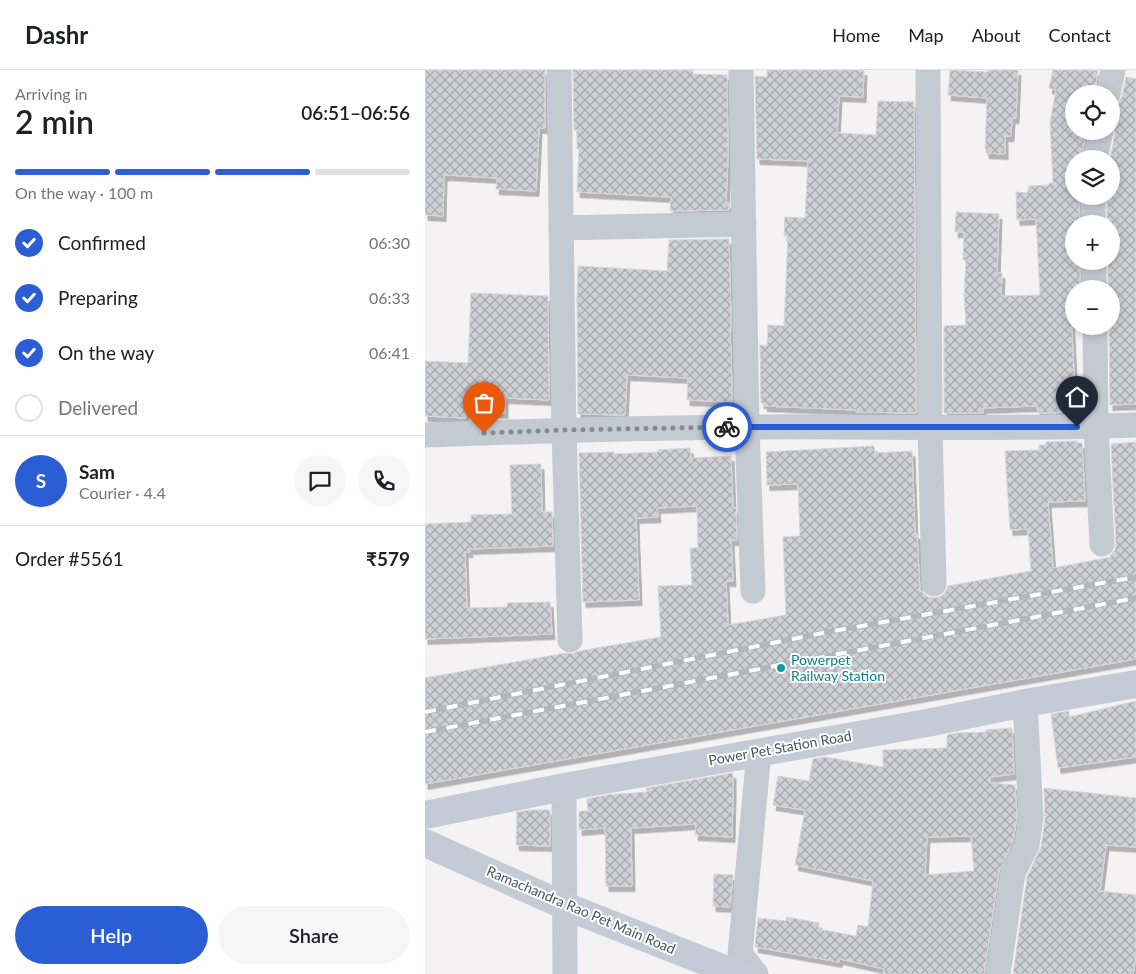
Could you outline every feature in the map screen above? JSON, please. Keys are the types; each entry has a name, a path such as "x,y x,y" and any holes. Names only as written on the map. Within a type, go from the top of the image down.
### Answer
{"street":[{"path":"559,70 564,430 570,640"},
{"path":"741,70 747,427 753,591"},
{"path":"928,70 929,428 934,584"},
{"path":"1110,85 1113,70"},
{"path":"561,228 743,224"},
{"path":"1095,335 1096,427 1101,544"},
{"path":"425,435 564,430 747,427 929,428 1136,425"},
{"name":"Power Pet Station Road","path":"425,815 564,787 1136,684"},
{"path":"998,974 1013,873 1027,845 1031,816 1025,703"},
{"path":"756,974 740,954 759,752"},
{"path":"564,787 565,974"},
{"name":"Ramachandra Rao Pet Main Road","path":"425,843 565,906 737,974"}],"building":[{"path":"425,70 545,70 545,128 539,128 536,191 496,189 497,178 447,175 444,176 443,216 425,215"},
{"path":"573,70 693,70 693,74 727,75 728,157 726,203 729,203 729,210 670,211 671,197 577,192 579,149 577,149 577,130 574,130"},
{"path":"767,70 864,70 863,97 839,96 837,133 876,135 878,101 914,102 916,413 856,412 856,410 764,406 765,403 761,403 760,345 767,346 768,325 784,326 788,236 784,236 785,217 805,218 808,161 757,159 755,76 767,77"},
{"path":"950,70 988,72 988,70 1018,70 1016,118 1012,118 1011,136 1005,136 1005,154 986,153 987,98 948,95"},
{"path":"1053,70 1098,71 1096,85 1065,85 1065,140 1084,140 1083,150 1065,150 1065,205 1079,205 1079,215 1065,215 1065,270 1080,270 1080,280 1065,280 1065,335 1072,335 1076,412 1038,413 1037,406 983,408 983,413 944,413 944,326 966,325 964,296 966,260 963,260 964,232 955,232 956,212 999,214 997,273 1002,273 1001,296 1040,295 1036,219 1017,220 1016,192 1027,193 1029,186 1053,183 1050,122 1056,90 1049,88"},
{"path":"1126,77 1136,79 1136,404 1110,405 1109,335 1120,335 1120,280 1108,280 1108,270 1120,270 1120,215 1107,215 1107,205 1120,205 1120,150 1112,150 1114,140 1120,140 1120,100"},
{"path":"729,239 732,402 687,400 688,378 627,375 625,415 578,414 578,266 667,271 669,240"},
{"path":"471,293 548,296 549,400 505,398 505,413 466,411 466,418 425,416 425,361 468,363"},
{"name":"Powerpet Railway Station","path":"1077,441 1077,443 1082,443 1085,501 1048,502 1053,568 1111,557 1116,543 1111,444 1136,442 1136,659 425,784 425,678 661,637 658,586 692,585 690,548 698,548 697,506 657,508 658,517 636,518 639,600 583,602 579,453 614,452 614,454 690,448 691,458 731,456 733,508 736,508 737,540 731,540 733,581 726,581 728,625 786,615 783,537 800,536 798,484 767,485 766,452 874,446 875,453 912,451 915,534 917,534 920,591 928,597 935,598 942,596 948,586 1031,571 1028,529 1010,530 1005,451 1039,450 1039,445 1046,445 1046,442"},
{"path":"541,464 542,512 552,512 553,546 469,549 470,552 465,552 467,608 507,607 507,603 550,602 552,634 425,639 425,524 471,522 471,515 512,514 510,465"},
{"path":"1136,701 1136,757 1058,768 1051,714 1069,711 1069,717"},
{"path":"1012,728 1014,774 990,777 990,783 1015,785 1017,816 1013,841 999,871 984,974 884,974 884,969 840,959 839,962 755,947 758,918 786,921 787,917 819,923 818,929 856,936 858,925 868,927 873,881 795,865 805,810 773,805 778,776 809,781 813,759 825,757 883,767 883,750 947,748 947,735 986,732 986,730","holes":["971,836 974,871 925,875 927,837"]},
{"path":"733,773 732,837 695,835 696,824 631,828 632,886 606,886 605,828 579,830 579,811 588,811 587,799 607,795 647,792 646,788"},
{"path":"1044,788 1136,798 1136,847 1106,845 1100,891 1136,895 1136,957 1133,974 1013,974 1027,877 1041,847 1045,819"},
{"path":"550,810 550,846 516,845 517,812"},
{"path":"714,874 733,875 730,907 713,906"}],"railway":[{"path":"425,712 828,632 1136,577"},
{"path":"425,732 1136,598"}],"way so far":[{"path":"484,433 727,427"}],"place":[{"name":"Powerpet Railway Station","path":"781,668"}],"route":[{"path":"727,427 1077,427"}]}
